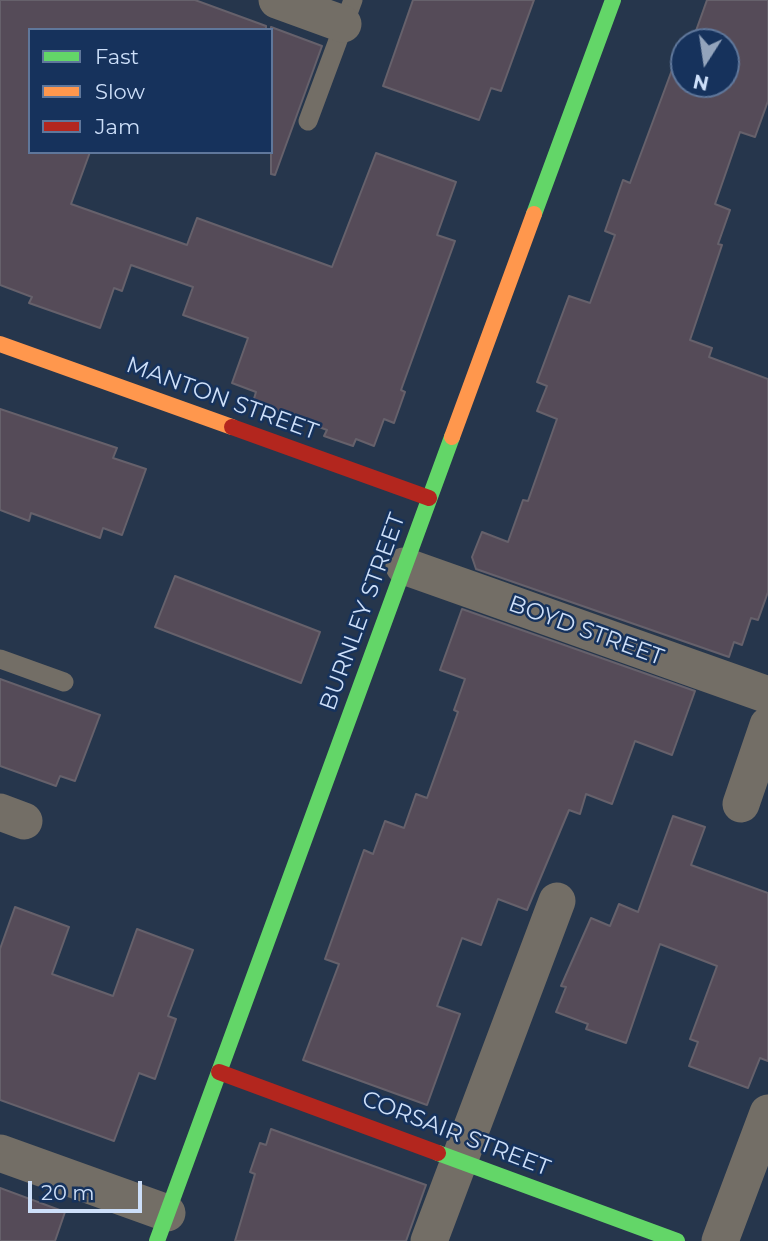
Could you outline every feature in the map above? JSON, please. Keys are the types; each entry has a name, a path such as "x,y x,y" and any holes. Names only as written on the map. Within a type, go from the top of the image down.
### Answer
{"main road":[{"name":"BURNLEY STREET","path":"162,1227 613,0"},
{"name":"MANTON STREET","path":"0,344 429,498"},
{"name":"CORSAIR STREET","path":"219,1072 677,1241"}],"street":[{"path":"277,0 348,12"},
{"name":"BOYD STREET","path":"404,566 768,695"},
{"path":"741,804 768,725"},
{"path":"429,1241 558,901"},
{"path":"720,1241 768,1112"},
{"path":"0,1153 162,1227"}],"lane":[{"path":"308,121 348,12"},
{"path":"0,659 64,682"}],"building":[{"path":"0,0 195,0 266,26 28,28 28,154 89,154 71,204 187,245 197,218 332,267 376,153 456,182 437,235 455,241 401,390 405,392 394,423 384,419 374,446 356,439 353,446 324,436 327,430 253,402 256,392 232,383 248,338 183,315 193,287 131,265 122,291 114,288 100,328 29,303 32,297 0,285"},
{"path":"413,0 534,0 501,91 491,88 479,120 383,86"},
{"path":"707,0 768,0 768,101 755,137 740,132 715,204 730,210 718,244 722,245 690,340 712,348 709,357 768,379 768,592 758,620 751,618 742,645 734,642 729,657 476,569 472,557 482,532 508,542 523,500 528,501 557,419 537,411 547,386 537,382 569,296 590,303 615,235 605,231 623,180 630,183 670,75 670,98 740,98 740,28 697,28"},
{"path":"271,28 322,46 275,175 271,174"},
{"path":"0,409 117,448 113,458 146,469 122,535 103,528 100,538 31,513 29,521 0,510"},
{"path":"175,576 320,632 301,683 155,627"},
{"path":"462,609 695,691 672,755 635,741 612,804 586,794 580,814 569,810 527,910 498,899 481,945 462,938 437,1006 460,1014 427,1105 303,1060 339,964 325,959 364,850 373,854 385,821 404,828 416,794 427,798 458,712 454,710 465,679 440,670"},
{"path":"0,679 100,715 75,781 60,776 56,786 0,766"},
{"path":"673,816 705,827 691,865 768,893 768,1061 760,1058 748,1088 689,1066 698,1042 690,1039 717,966 660,944 626,1043 586,1029 588,1024 556,1012 566,987 561,986 591,918 610,926 619,904 638,912"},
{"path":"15,907 69,927 52,974 113,996 137,929 193,950 168,1016 176,1019 155,1079 139,1073 114,1141 0,1100 0,949"},
{"path":"271,1129 426,1185 406,1241 235,1241 255,1174 250,1172 260,1143 266,1145"},
{"path":"0,1188 65,1212 55,1241 0,1241"}],"traffic: fast":[{"path":"534,214 613,0"},
{"path":"157,1241 452,437"},
{"path":"438,1153 677,1241"}],"traffic: slow":[{"path":"452,437 534,214"},
{"path":"0,344 232,427"}],"traffic: jam":[{"path":"232,427 429,498"},
{"path":"219,1072 438,1153"}]}
